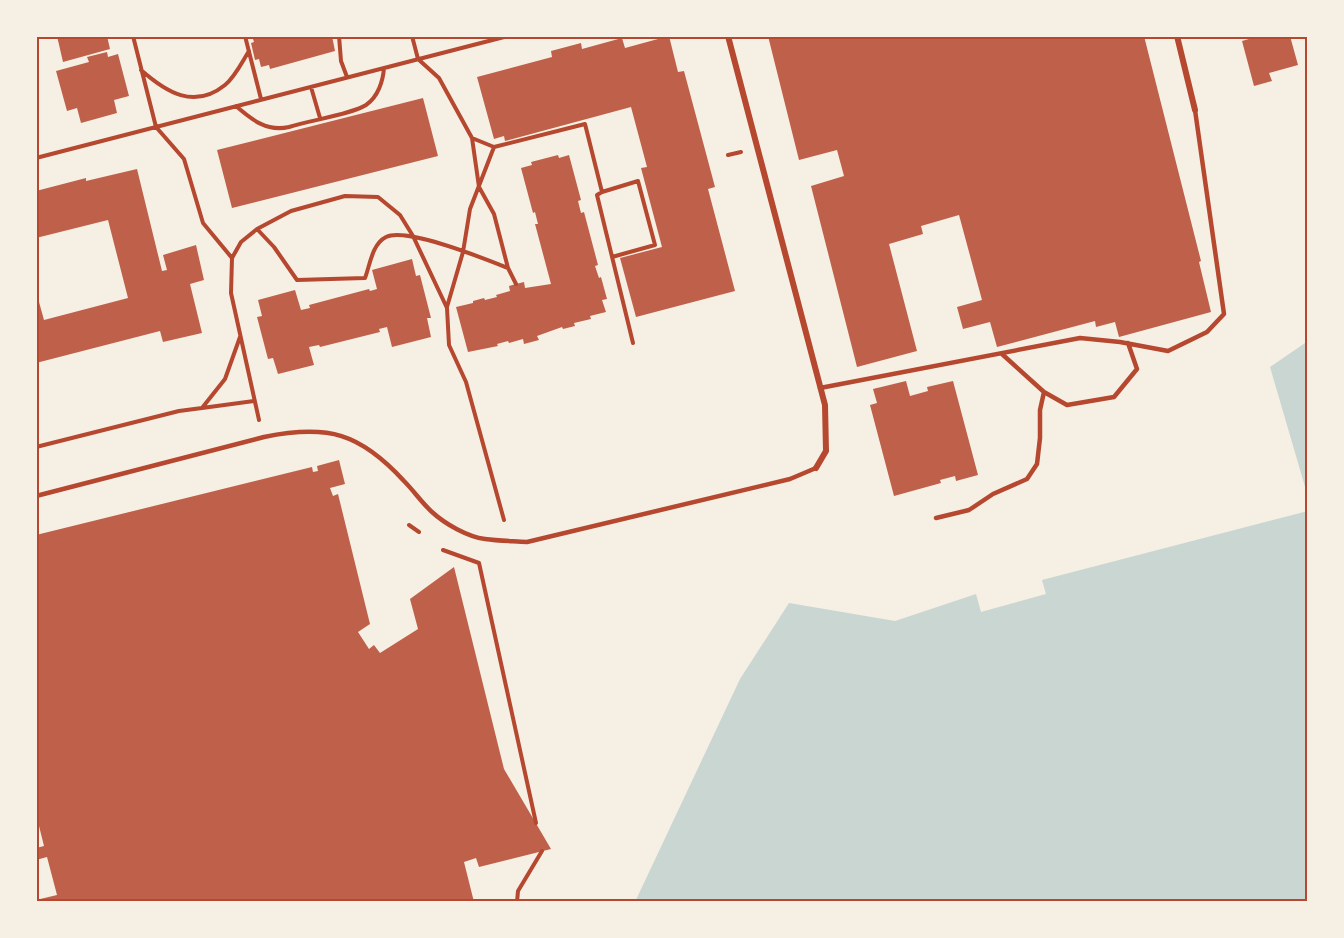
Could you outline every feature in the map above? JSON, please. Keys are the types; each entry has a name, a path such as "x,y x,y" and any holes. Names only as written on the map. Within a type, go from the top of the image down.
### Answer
{"street":[{"path":"728,36 825,405 826,451 816,468"},
{"path":"1177,36 1195,110"}],"lane":[{"path":"820,388 1080,338 1128,343 1168,351 1207,332 1224,314 1195,110"},
{"path":"1002,354 1044,392 1067,405 1114,397 1137,369 1128,343"},
{"path":"936,518 969,510 993,494 1027,479 1037,464 1040,410 1044,392"},
{"path":"36,496 264,437 293,431 324,432 343,436 379,455 433,513 457,528 483,539 527,542 790,479 816,468"}],"path":[{"path":"133,36 156,127 184,159 203,223 232,258"},
{"path":"245,36 261,100"},
{"path":"339,36 341,61 347,77"},
{"path":"412,36 417,59 440,78 472,138 479,187 494,214 508,268 516,284"},
{"path":"36,158 508,36"},
{"path":"141,70 171,93 191,98 208,94 225,85 249,51"},
{"path":"236,106 264,126 289,127 368,104 381,84 384,68"},
{"path":"311,87 320,118"},
{"path":"472,138 494,147 585,123 602,192"},
{"path":"494,147 470,209 464,252 447,308 449,345 466,381 504,520"},
{"path":"728,155 741,152"},
{"path":"612,257 655,245 638,181 597,195 612,257 633,343"},
{"path":"259,420 231,293 232,258 241,242 257,230 291,211 345,196 378,197 400,215 414,236 447,308"},
{"path":"257,230 274,247 297,280 365,278 377,245 387,236 414,236 508,268"},
{"path":"202,408 225,379 240,336"},
{"path":"36,447 179,411 254,401"},
{"path":"409,525 419,532"},
{"path":"443,550 479,563 536,823"},
{"path":"517,902 518,891 542,851"}],"shaded area":[{"path":"1308,341 1308,497 1270,367"},
{"path":"1308,511 1308,902 635,902 740,679 789,603 895,621 976,594 981,612 1046,594 1042,580"}],"building":[{"path":"57,36 107,36 110,49 63,62"},
{"path":"252,36 332,36 335,51 270,69 269,65 261,67 259,59 255,60 251,43 254,42"},
{"path":"669,36 678,72 684,71 715,187 708,189 735,291 636,317 620,258 662,247 641,168 647,167 631,107 505,141 504,136 494,139 477,77 552,57 551,51 581,43 582,49 622,38 625,48"},
{"path":"768,36 1144,36 1201,261 1199,262 1211,312 1119,337 1115,322 1096,327 1095,321 997,347 990,322 963,329 957,307 982,300 959,215 921,226 923,234 889,244 917,351 857,367 811,186 844,176 837,150 799,160"},
{"path":"1259,36 1290,36 1298,65 1269,73 1272,81 1254,86 1242,41"},
{"path":"107,52 108,57 118,54 129,96 114,100 117,113 81,123 77,108 67,111 56,71 89,62 87,57"},
{"path":"423,98 438,156 232,208 217,150"},
{"path":"558,155 559,158 569,155 581,200 578,201 581,213 584,212 598,265 595,266 599,278 601,277 607,299 602,300 606,312 574,323 575,326 563,329 562,327 537,336 539,340 524,344 523,339 509,343 508,341 497,344 498,346 468,352 456,307 484,298 485,300 497,297 496,295 510,291 509,286 524,282 525,288 551,284 535,224 538,224 535,212 533,213 521,168 532,165 531,162"},
{"path":"137,169 162,271 167,270 163,255 196,245 204,280 190,284 202,333 163,342 160,331 36,363 36,291 44,320 128,298 108,220 36,238 36,191 86,178 86,181"},
{"path":"412,259 416,276 420,275 431,318 427,318 431,337 392,347 387,327 379,329 380,332 320,347 319,345 309,347 314,365 278,374 273,358 268,359 257,317 262,316 258,300 295,290 301,310 310,308 309,305 369,289 370,291 377,289 372,270"},
{"path":"906,381 910,396 928,391 927,387 953,381 978,475 956,481 955,476 940,480 941,483 894,496 870,405 877,403 873,389"},
{"path":"339,460 345,484 330,488 333,496 338,494 370,624 358,632 369,649 374,645 380,653 418,629 410,599 454,567 504,769 551,849 479,867 476,858 464,862 474,902 36,902 36,900 57,895 47,857 36,860 36,848 44,846 36,814 36,535 312,467 313,472 318,471 317,466"}]}
